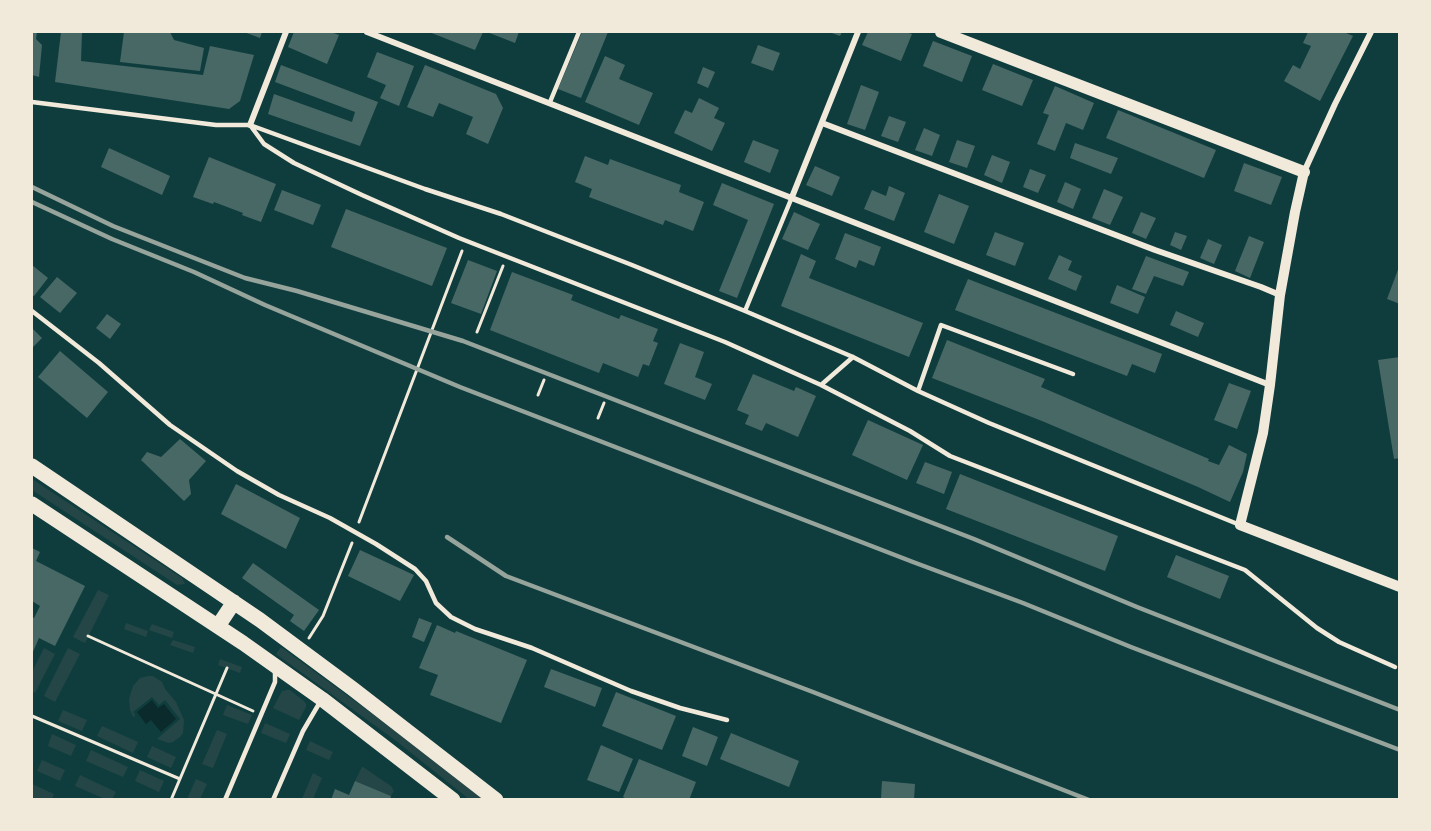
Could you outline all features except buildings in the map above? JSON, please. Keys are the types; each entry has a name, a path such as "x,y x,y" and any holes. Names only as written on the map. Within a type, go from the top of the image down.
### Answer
{"main road":[{"path":"941,32 1304,172"},
{"path":"32,466 293,644 353,688 495,800"},
{"path":"32,504 276,666 453,800"},
{"path":"218,626 234,602"}],"street":[{"path":"250,125 286,32"},
{"path":"368,32 1270,384"},
{"path":"792,197 858,32"},
{"path":"1370,32 1304,172 1280,295 1263,433 1240,525 1400,586"},
{"path":"822,123 1155,250 1280,295"}],"lane":[{"path":"550,102 579,32"},
{"path":"32,102 216,124 250,125 425,189 501,214 745,311 853,357 918,391 989,423 1240,525"},
{"path":"250,125 264,144 294,163 362,195 466,241 725,342 821,385 910,431 950,456 1245,570 1324,633 1395,667"},
{"path":"745,311 792,197"},
{"path":"32,312 99,363 170,425 237,471 279,495 330,518 415,568 426,581 436,603 451,617 475,629 532,648 631,691 680,708 727,720"},
{"path":"918,391 941,326 1072,374"},
{"path":"821,385 853,357"},
{"path":"225,800 275,682 276,666"},
{"path":"273,800 303,731 322,699"}],"path":[{"path":"357,528 466,241"},
{"path":"477,332 507,256"},
{"path":"538,395 544,380"},
{"path":"598,418 604,403"},
{"path":"308,639 323,616 353,539"},
{"path":"88,636 253,711"},
{"path":"171,800 227,668"},
{"path":"32,716 180,779"}],"shaded area":[{"path":"32,479 182,578 185,584 177,585 32,490"},
{"path":"98,590 109,595 85,643 73,637"},
{"path":"126,623 148,631 146,637 124,629"},
{"path":"152,624 174,632 172,638 149,630"},
{"path":"173,640 195,647 193,653 170,645"},
{"path":"281,647 389,726 483,799 469,799 395,740 276,654"},
{"path":"44,648 55,654 35,693 32,691 32,672"},
{"path":"68,648 80,654 55,702 44,696"},
{"path":"220,659 242,667 240,673 218,665"},
{"path":"153,676 162,682 176,702 184,720 183,733 173,742 157,739 180,719 165,700 159,705 152,697 133,712 134,718 130,710 129,699 133,686 140,678"},
{"path":"290,690 306,704 299,720 273,708 282,691"},
{"path":"152,700 158,708 164,704 176,719 161,732 151,720 146,724 137,712"},
{"path":"227,705 252,715 248,724 223,715"},
{"path":"63,710 87,720 82,731 58,721"},
{"path":"265,723 290,734 286,743 261,733"},
{"path":"102,726 138,742 133,753 97,736"},
{"path":"217,730 227,734 213,768 202,764"},
{"path":"52,734 76,745 71,756 48,746"},
{"path":"310,741 333,752 329,760 306,750"},
{"path":"152,746 176,757 171,768 147,757"},
{"path":"91,750 128,767 123,777 86,761"},
{"path":"42,760 65,770 60,781 37,771"},
{"path":"362,767 391,786 394,791 391,796 355,781"},
{"path":"140,770 164,781 159,792 135,781"},
{"path":"313,773 322,778 313,799 302,799"},
{"path":"80,775 116,792 112,799 105,799 75,786"},
{"path":"196,779 207,784 200,799 187,799"},
{"path":"32,784 54,794 52,799 32,797"}],"railway":[{"path":"32,187 113,226 245,278 297,291 463,341 974,539 1137,607 1400,710"},
{"path":"32,202 112,239 460,387 1400,750"},
{"path":"447,537 506,576 813,692 1089,800"}]}
